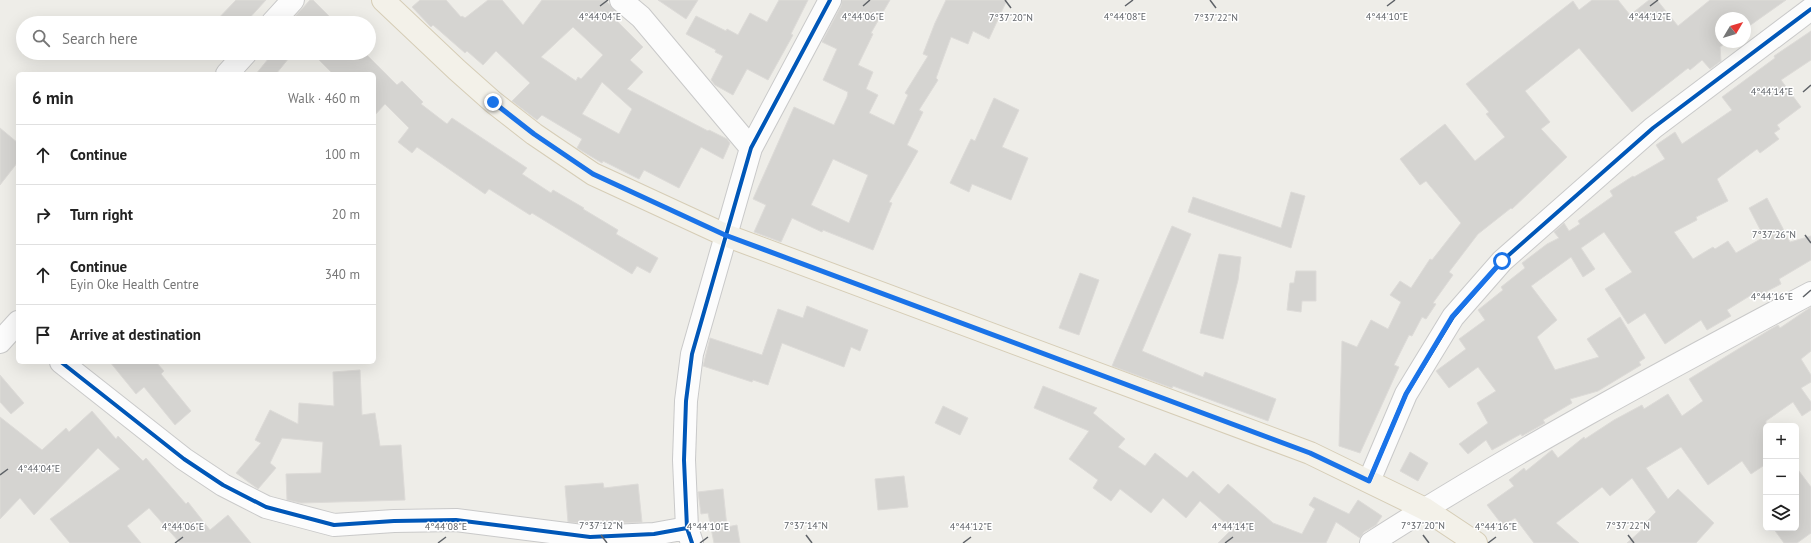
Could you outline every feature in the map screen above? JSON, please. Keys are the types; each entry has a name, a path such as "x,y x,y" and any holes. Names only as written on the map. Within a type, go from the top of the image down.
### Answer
{"main road":[{"path":"383,0 457,70 534,134 593,174 725,235 1310,453 1425,508 1476,543"}],"street":[{"path":"278,16 293,0"},
{"path":"621,0 641,17 750,148"},
{"path":"64,364 184,459 223,485 266,507 334,525 394,521 456,520 590,537 654,534 690,536 684,460 686,401 692,354 750,148 830,0"},
{"path":"1364,479 1410,387 1452,317 1502,261 1653,128 1811,9"},
{"path":"229,72 240,60"},
{"path":"1371,543 1425,508 1647,379 1811,293"},
{"path":"0,342 13,323"}],"building":[{"path":"236,0 266,0 251,16 221,16"},
{"path":"310,0 313,0 329,16 295,16"},
{"path":"420,0 446,0 461,17 462,16 465,18 488,0 502,0 523,25 542,0 605,0 620,15 616,20 643,47 630,60 643,72 627,89 708,131 709,130 727,139 730,143 723,159 701,147 679,188 644,170 639,179 603,161 602,163 577,148 582,139 542,115 537,120 512,101 530,83 496,51 483,65 467,51 465,53 433,25 431,27 412,7","holes":["573,27 603,55 581,79 578,77 576,81 541,57","602,82 632,109 619,134 582,114"]},
{"path":"658,0 698,0 686,19"},
{"path":"779,0 808,0 791,34 793,35 768,80 747,69 733,95 715,85 711,80 723,56 715,52 716,50 686,34 696,16 726,31 727,29 738,35 750,13 767,22"},
{"path":"842,0 890,0 871,33 873,34 858,65 873,72 866,89 878,95 869,113 894,125 908,95 905,93 928,56 923,54 946,0 1007,0 989,39 973,31 968,44 951,37 936,78 938,80 919,110 923,112 907,145 918,151 889,202 892,203 873,250 823,230 822,232 792,218 781,242 754,232 766,205 753,199 794,107 834,125 847,97 848,92 823,80 837,49 822,42 841,6","holes":["833,159 868,175 849,223 811,205"]},
{"path":"1592,0 1618,0 1630,15 1649,0 1657,0 1678,26 1710,0 1786,0 1751,25 1751,12 1715,12 1715,48 1720,48 1721,61 1710,69 1702,60 1690,70 1688,68 1632,112 1579,48 1525,91 1550,122 1541,129 1567,157 1512,209 1511,208 1478,234 1449,272 1453,275 1433,303 1436,304 1426,319 1422,317 1412,336 1409,335 1394,365 1399,367 1360,453 1339,446 1342,341 1357,347 1371,320 1388,329 1401,302 1390,295 1400,281 1411,288 1430,259 1432,260 1461,223 1426,181 1420,185 1400,159 1445,124 1475,161 1505,137 1486,114 1489,112 1466,84 1573,1 1579,10"},
{"path":"1811,31 1811,60 1781,80 1801,107 1777,125 1780,129 1774,133 1779,139 1760,153 1757,149 1717,179 1728,201 1696,217 1697,220 1674,232 1693,259 1713,247 1715,249 1728,241 1736,253 1764,237 1749,208 1767,198 1790,242 1811,236 1811,260 1779,279 1781,284 1758,296 1756,292 1727,310 1731,316 1707,330 1701,320 1665,344 1645,313 1628,324 1605,289 1632,272 1604,232 1581,248 1595,269 1583,277 1571,257 1531,286 1557,320 1537,337 1555,370 1599,357 1587,339 1620,317 1645,358 1639,362 1641,365 1598,391 1570,399 1572,403 1543,420 1545,423 1522,436 1521,434 1492,450 1486,440 1468,454 1459,444 1488,423 1477,403 1496,391 1478,367 1449,388 1436,371 1466,349 1459,339 1485,320 1478,310 1503,290 1501,287 1525,268 1522,263 1547,244 1559,238 1554,232 1564,223 1569,231 1580,224 1578,221 1613,196 1610,191 1633,176 1634,177 1665,159 1656,145 1675,132 1682,144 1732,110 1722,97 1775,58 1774,56"},
{"path":"267,60 287,60 278,72 258,72"},
{"path":"319,60 372,60 397,85 402,81 423,102 421,104 447,124 452,118 527,168 522,174 551,193 553,190 584,208 583,209 618,230 616,234 658,258 650,273 637,266 632,274 532,213 530,215 489,189 485,194 417,147 412,153 398,142 409,128 385,104 376,114 376,72 331,72"},
{"path":"994,98 1019,110 1002,147 1028,158 1011,200 972,184 969,192 950,183 971,139 975,141"},
{"path":"0,128 16,141 16,165 0,185"},
{"path":"1291,192 1305,196 1291,248 1188,212 1193,197 1281,228"},
{"path":"1172,226 1191,234 1142,351 1203,377 1205,372 1276,399 1268,421 1173,386 1172,388 1112,366"},
{"path":"1219,254 1241,257 1238,280 1223,339 1200,333"},
{"path":"1296,271 1316,271 1316,301 1302,301 1301,312 1287,310 1290,283 1294,283"},
{"path":"1080,273 1099,280 1079,335 1059,328"},
{"path":"807,306 868,330 860,351 851,347 844,367 782,343 768,385 753,380 752,382 703,366 710,338 762,355 778,309 803,318"},
{"path":"1811,307 1811,351 1801,359 1811,375 1811,382 1801,388 1811,402 1811,410 1802,416 1793,402 1766,421 1766,423 1763,423 1763,466 1751,474 1742,461 1708,485 1681,447 1646,468 1668,499 1678,489 1714,523 1696,543 1627,543 1646,526 1644,524 1656,512 1632,478 1610,496 1602,487 1556,523 1579,543 1534,543 1515,518 1503,526 1487,505 1514,486 1509,480 1524,468 1526,471 1552,450 1558,458 1584,437 1585,439 1614,420 1642,405 1644,409 1668,394 1682,416 1703,401 1689,379 1778,325 1780,328"},
{"path":"112,364 158,364 164,371 161,374 191,411 175,425 144,387 136,394"},
{"path":"360,370 362,415 375,413 380,446 401,445 405,500 301,503 287,500 286,474 321,473 323,442 282,438 270,463 276,468 258,489 236,473 261,443 255,440 270,410 298,424 299,403 334,406 333,372"},
{"path":"0,375 24,403 11,414 0,402"},
{"path":"1043,386 1097,408 1093,413 1125,439 1118,447 1145,466 1155,453 1187,478 1193,471 1219,494 1228,484 1273,523 1302,534 1315,509 1309,505 1314,497 1349,514 1358,500 1382,516 1376,525 1364,532 1360,538 1336,522 1326,543 1218,543 1232,529 1200,501 1186,518 1163,498 1151,513 1120,489 1111,501 1093,488 1098,480 1069,459 1089,431 1034,408"},
{"path":"943,406 968,418 960,435 935,423"},
{"path":"92,411 116,439 118,436 143,461 146,458 186,504 188,502 210,530 228,515 251,543 180,543 149,508 127,526 141,543 70,543 50,519 120,469 98,448 34,515 20,498 0,519 0,417 42,450 66,428 69,432"},
{"path":"1410,452 1428,463 1418,481 1400,471"},
{"path":"1799,471 1811,487 1811,533 1797,543 1784,543 1775,531 1799,531"},
{"path":"904,476 908,507 878,510 875,479"},
{"path":"603,483 604,488 638,484 642,522 590,524 568,522 565,486"},
{"path":"723,489 727,527 737,525 740,543 714,543 708,513 701,514 698,492"}],"cycle path":[{"path":"692,543 687,528 684,460 686,401 692,354 751,148 830,0"},
{"path":"1369,481 1406,394 1453,317 1502,261 1653,128 1811,9"},
{"path":"64,364 184,459 223,485 266,507 334,525 394,521 456,520 590,537 654,534 687,528"}],"route":[{"path":"493,102 534,134 593,174 725,235 1310,453 1369,481 1406,394 1452,317 1502,261"}]}
